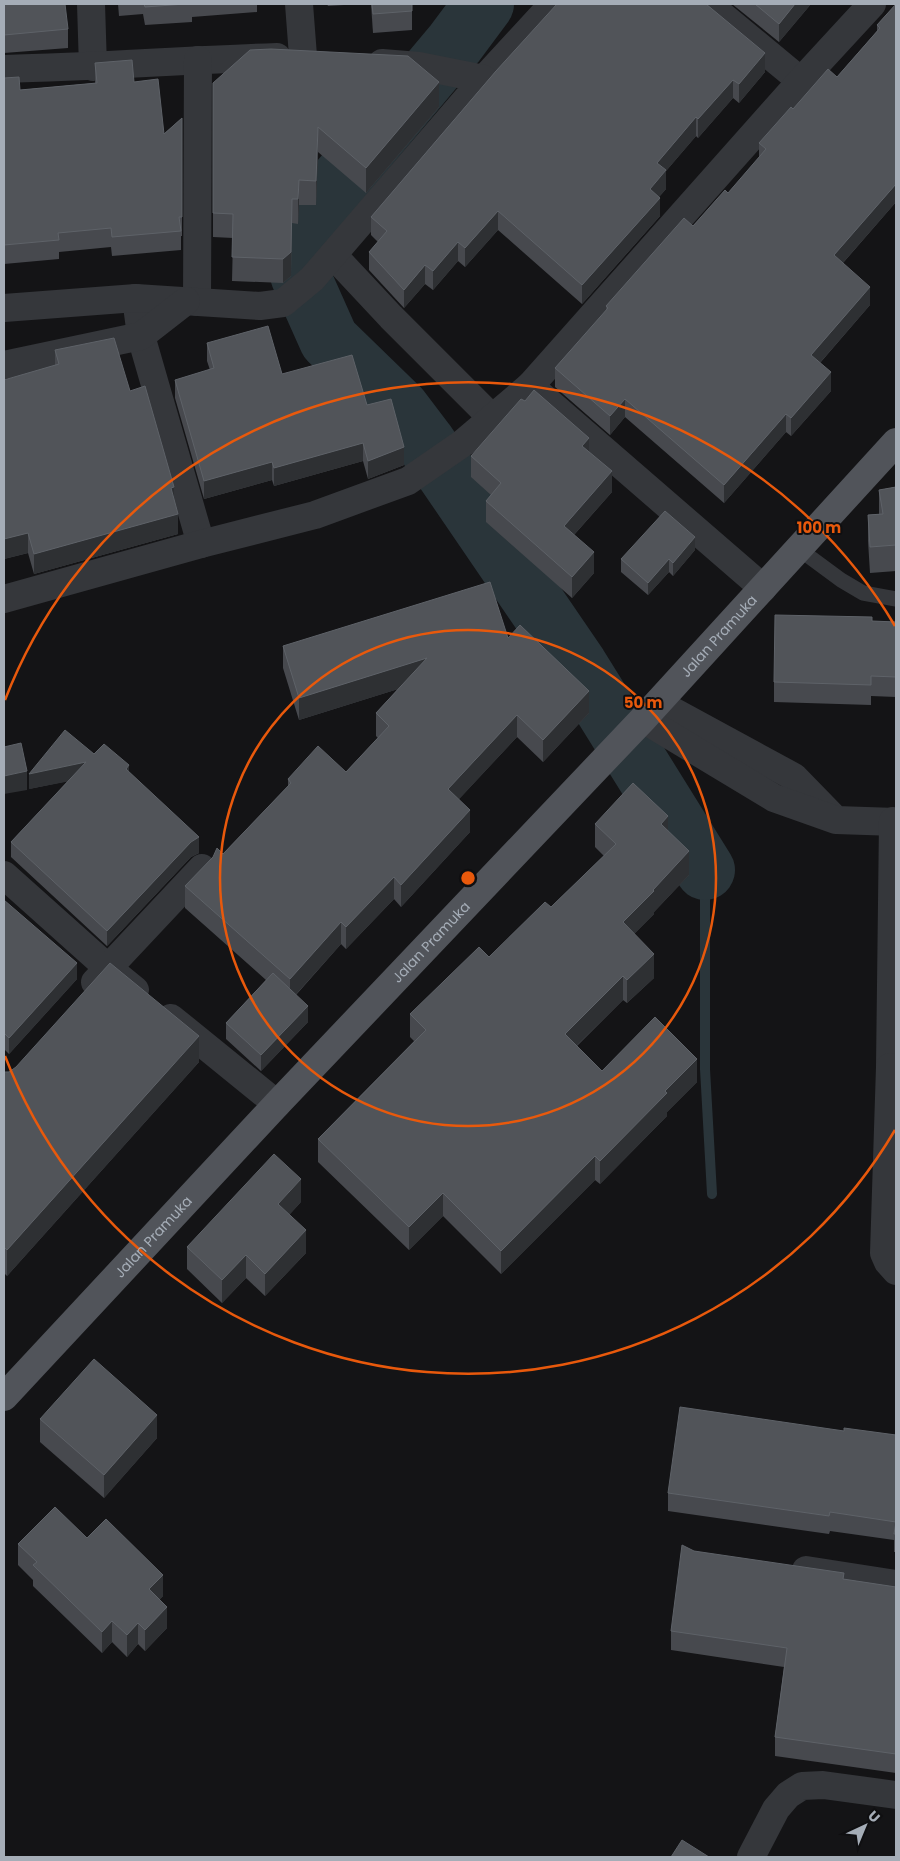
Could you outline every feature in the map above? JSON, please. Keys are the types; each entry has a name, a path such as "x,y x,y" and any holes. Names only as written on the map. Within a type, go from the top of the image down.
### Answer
{"main road":[{"name":"Jalan Pramuka","path":"4,1397 277,1104 645,716 896,442"}],"street":[{"path":"91,4 93,66"},
{"path":"299,4 303,56"},
{"path":"4,308 136,298 260,306 283,303 304,285 333,255 484,79 553,4"},
{"path":"708,4 801,81"},
{"path":"4,599 201,544 315,515 408,481 463,443 530,386 801,81 872,4"},
{"path":"4,69 303,56 332,58"},
{"path":"191,302 198,60"},
{"path":"361,61 420,66 484,79"},
{"path":"333,255 391,318 492,418"},
{"path":"136,298 141,336 201,544"},
{"path":"4,366 141,336 191,302"},
{"path":"530,386 763,588"},
{"path":"645,716 774,798 836,820 895,822 893,1067 884,1253 888,1262 896,1271"},
{"path":"75,1004 202,868"},
{"path":"4,875 108,968 277,1104"},
{"path":"782,1567 896,1584"},
{"path":"751,1857 776,1808 788,1795 802,1786 823,1785 896,1794"}],"lane":[{"path":"799,549 841,580 863,593 896,599"}],"building":[{"path":"4,4 65,4 68,29 4,35"},
{"path":"144,4 185,4 145,7"},
{"path":"372,4 412,4 412,11 373,14"},
{"path":"557,4 706,4 765,53 739,84 733,80 698,119 696,117 657,163 666,170 650,189 660,198 582,285 498,211 465,248 458,242 433,271 425,265 404,290 369,252 387,231 371,217 496,71"},
{"path":"755,4 795,4 779,24"},
{"path":"896,4 896,184 834,255 870,287 811,355 831,372 791,418 786,414 724,485 625,399 610,416 555,368 608,308 606,306 684,218 693,226 725,190 728,193 766,149 759,143 791,107 793,109 828,69 837,77 880,28 877,25"},
{"path":"271,49 408,56 439,82 366,168 318,127 316,181 299,180 298,199 292,199 291,252 283,259 232,257 233,214 213,213 213,83 250,50"},
{"path":"132,60 134,82 158,79 164,134 182,118 182,217 179,217 181,231 112,237 111,228 58,233 59,240 4,245 4,78 19,77 20,90 97,83 95,63"},
{"path":"268,326 282,374 352,355 367,405 391,399 404,447 368,461 363,443 274,468 272,462 204,481 175,380 214,368 207,343"},
{"path":"114,338 130,391 145,386 174,487 171,488 178,514 34,554 28,533 4,539 4,380 59,364 55,350"},
{"path":"534,390 589,438 582,446 612,471 564,526 594,552 572,577 486,501 501,483 471,456 521,399 525,401"},
{"path":"896,487 896,545 870,547 868,515 883,514 879,490"},
{"path":"665,511 695,537 673,563 669,559 648,583 621,559"},
{"path":"490,582 508,638 520,625 589,691 543,740 517,715 448,789 470,810 401,885 394,877 346,927 341,922 290,979 185,886 213,857 217,848 223,854 291,783 288,779 318,746 346,772 389,726 376,713 427,658 299,698 283,646"},
{"path":"775,615 872,617 872,621 896,622 896,677 871,676 871,685 774,682"},
{"path":"65,730 94,754 104,744 129,765 126,769 199,837 191,842 107,931 11,842 86,762 29,774"},
{"path":"21,743 27,771 4,776 4,747"},
{"path":"633,783 668,816 661,824 689,851 654,891 623,922 654,954 627,980 623,976 565,1034 602,1071 655,1017 697,1059 665,1091 667,1093 600,1161 595,1156 501,1251 443,1193 409,1227 318,1139 426,1030 410,1014 479,947 489,957 545,902 551,907 616,844 595,824"},
{"path":"4,900 77,963 9,1038 4,1033"},
{"path":"110,963 199,1036 7,1250 4,1247 4,1072 9,1072 16,1067"},
{"path":"273,973 308,1006 261,1055 226,1023"},
{"path":"274,1154 301,1179 278,1204 306,1230 265,1274 246,1255 222,1280 187,1247"},
{"path":"94,1359 157,1415 104,1475 40,1419"},
{"path":"680,1407 844,1431 844,1428 896,1435 896,1522 830,1512 829,1516 668,1493"},
{"path":"55,1507 87,1538 106,1519 163,1575 149,1589 167,1607 145,1630 138,1623 127,1635 112,1621 102,1632 33,1565 37,1562 18,1544"},
{"path":"682,1545 694,1551 844,1573 843,1579 896,1587 896,1754 775,1737 787,1648 671,1631"},
{"path":"682,1840 709,1857 671,1857"}],"waterway":[{"path":"484,4 455,43 321,203 306,234 300,275 329,340 400,409 425,442 578,666 705,870"},
{"path":"705,870 705,1069 712,1194"}]}
